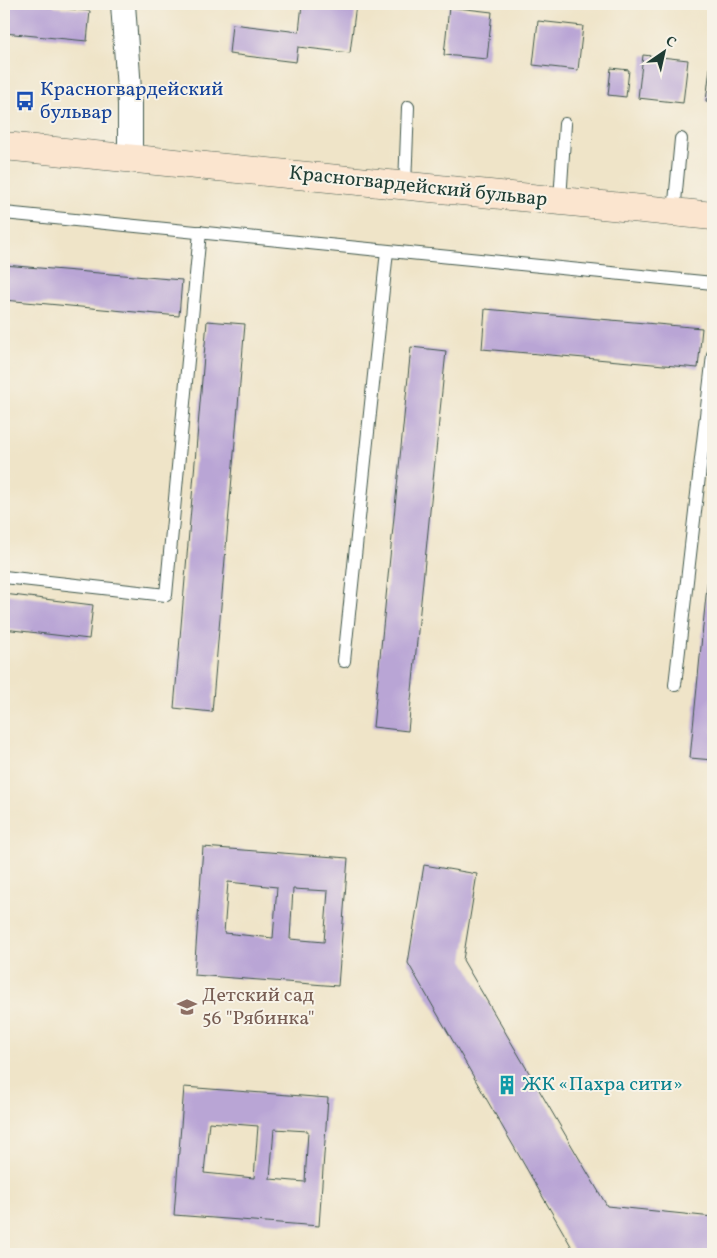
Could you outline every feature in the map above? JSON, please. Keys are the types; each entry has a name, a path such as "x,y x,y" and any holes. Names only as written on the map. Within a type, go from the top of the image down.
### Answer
{"street":[{"path":"123,4 130,104 130,158"},
{"name":"Красногвардейский бульвар","path":"4,146 713,216"}],"lane":[{"path":"405,185 408,107"},
{"path":"560,200 565,124"},
{"path":"674,212 681,139"},
{"path":"4,213 713,283"},
{"path":"4,577 166,595 200,232"},
{"path":"344,661 387,251"},
{"path":"675,685 713,355"}],"building":[{"path":"4,4 54,4 54,7 90,11 87,41 4,33"},
{"path":"302,4 356,4 350,53 298,47 296,62 229,54 232,24 299,32"},
{"path":"449,7 492,12 487,59 444,55"},
{"path":"538,21 583,26 578,70 533,65"},
{"path":"713,51 713,102 706,101"},
{"path":"643,55 688,60 683,103 638,98"},
{"path":"611,68 629,70 626,97 608,95"},
{"path":"4,265 182,280 179,316 4,300"},
{"path":"485,309 702,328 698,368 482,349"},
{"path":"207,321 245,324 212,712 174,708"},
{"path":"411,347 446,351 408,731 373,727"},
{"path":"713,535 713,760 690,758"},
{"path":"4,594 93,605 89,639 4,629"},
{"path":"203,847 348,858 338,986 194,975","holes":["228,882 277,887 273,938 224,933","293,889 328,891 324,942 290,939"]},
{"name":"ЖК «Пахра сити»","path":"424,865 477,874 463,960 607,1206 713,1217 713,1254 597,1254 574,1251 408,963"},
{"path":"184,1087 328,1098 319,1226 174,1215","holes":["209,1122 258,1126 254,1178 204,1173","274,1129 308,1131 305,1182 270,1179"]}],"place":[{"name":"Красногвардейский бульвар","path":"25,101"},
{"name":"Детский сад 56 \"Рябинка\"","path":"187,1007"},
{"name":"ЖК «Пахра сити»","path":"507,1085"}]}
